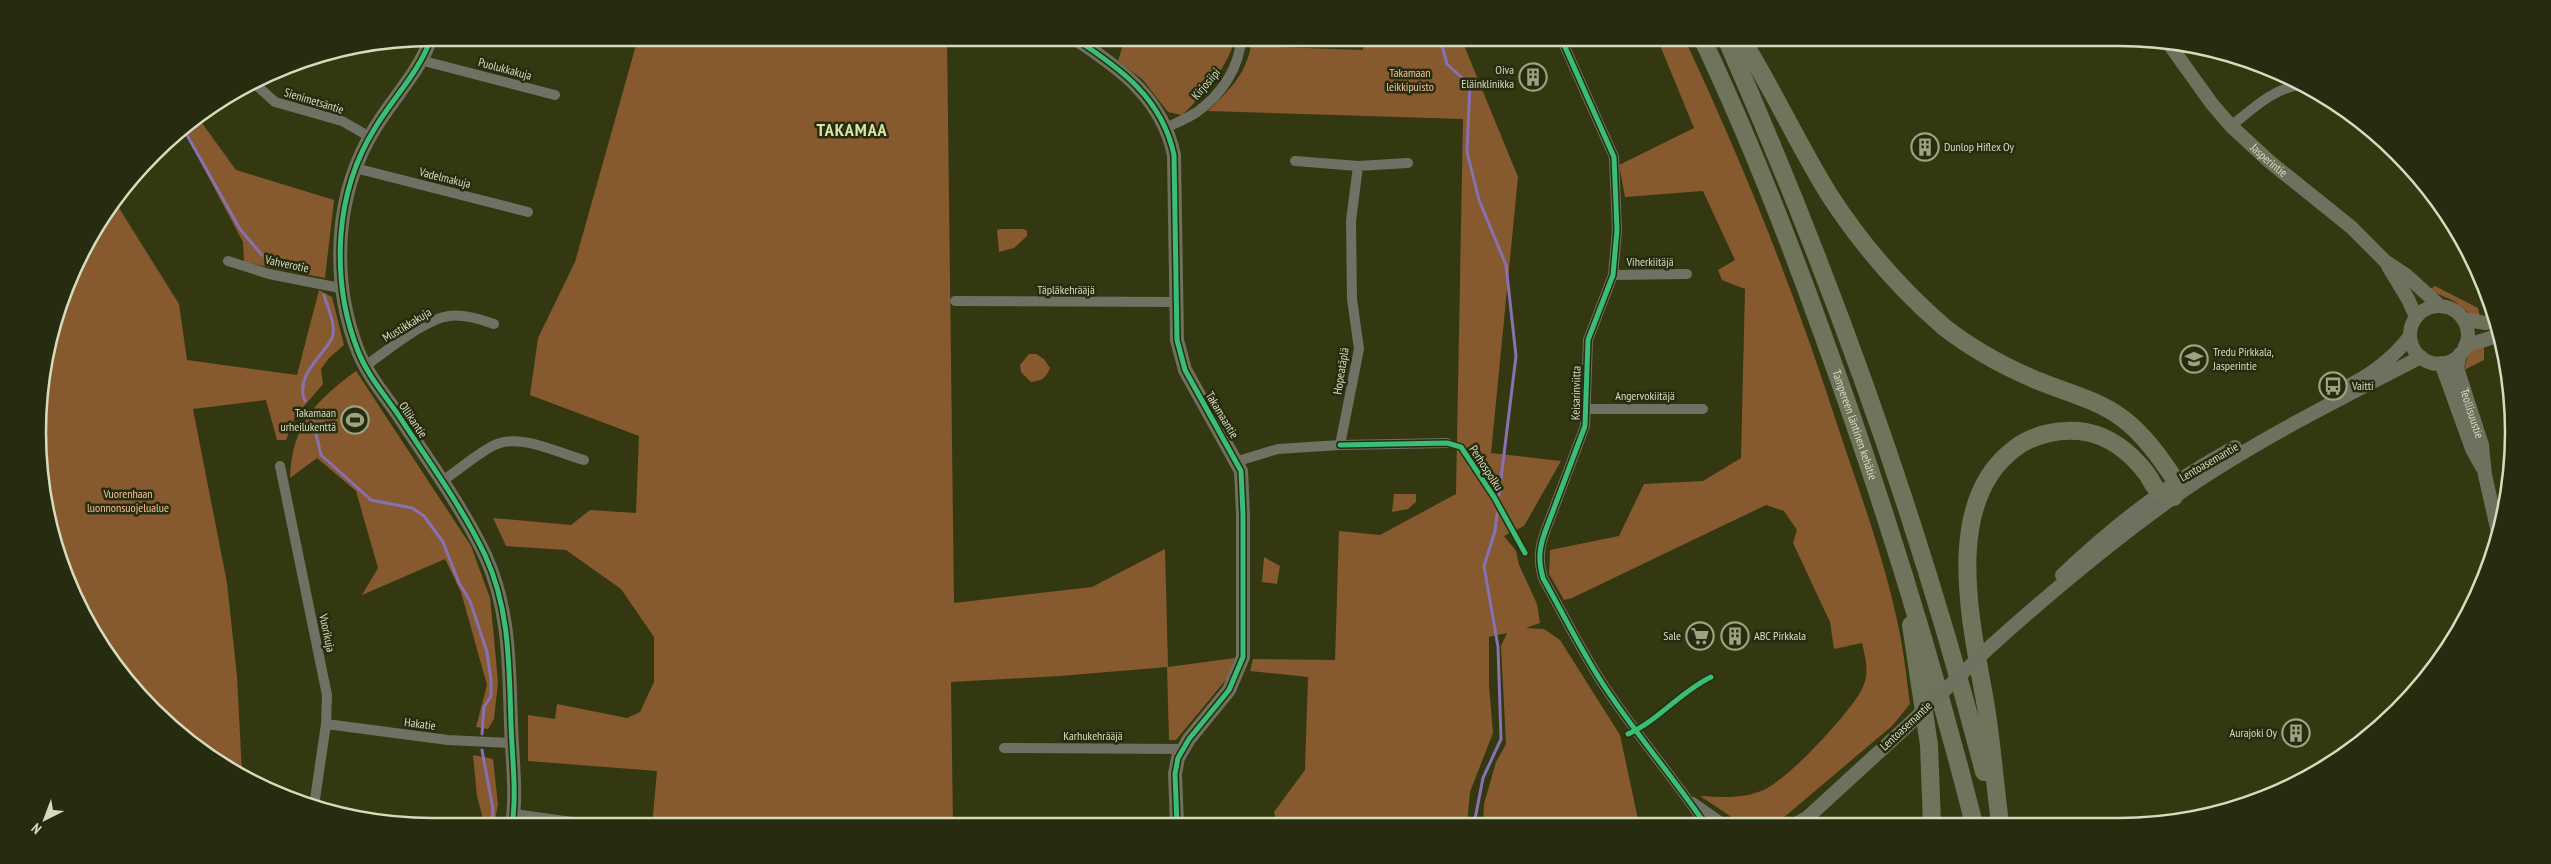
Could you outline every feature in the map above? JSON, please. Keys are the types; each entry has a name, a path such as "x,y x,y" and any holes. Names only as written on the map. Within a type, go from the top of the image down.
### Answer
{"highway":[{"name":"Tampereen läntinen kehätie","path":"1705,46 1750,148 1797,265 1844,391 1902,562 1949,726 1972,818"},
{"name":"Tampereen läntinen kehätie","path":"1729,46 1784,173 1865,383 1922,549 1997,818"},
{"path":"1746,46 1830,196 1873,254 1901,287 1945,327 1987,356 2036,380 2106,408 2123,419 2144,438 2170,490"},
{"path":"1998,818 1986,706 1970,624 1969,598 1972,521 1982,485 1999,462 2020,444 2046,434 2074,431 2101,436 2125,450 2142,468 2170,490"},
{"path":"1902,562 1929,745 1932,818"}],"main road":[{"name":"Ollikantie","path":"427,46 370,137 355,168 347,196 341,233 340,288 350,328 366,368 442,482 482,550 499,593 510,669 513,818"},
{"name":"Takamaantie","path":"1085,46 1127,75 1147,96 1166,128 1174,155 1177,340 1185,370 1238,461 1241,471 1243,502 1243,657 1228,690 1201,722 1183,749 1175,774 1176,818"},
{"name":"Jasperintie","path":"2174,51 2212,104 2231,126 2270,162 2351,227 2385,261 2406,276 2440,306"},
{"name":"Jasperintie","path":"2385,261 2408,299 2416,317"},
{"path":"2463,350 2468,337 2463,319 2451,308 2431,307 2416,317 2410,336 2412,344 2421,357 2427,361 2448,362 2463,350 2493,338"},
{"path":"2463,319 2489,323"},
{"name":"Lentoasemantie","path":"1806,818 2026,615 2059,578 2103,537 2170,490 2358,381 2397,352 2410,336"},
{"name":"Teollisuustie","path":"2463,350 2457,368 2482,445 2495,517"},
{"name":"Lentoasemantie","path":"2170,490 2234,458 2421,357"},
{"name":"Teollisuustie","path":"2441,363 2472,449 2486,475"}],"street":[{"name":"Kirjosiipi","path":"1166,128 1198,112 1227,81 1237,62 1240,46"},
{"name":"Keisarinviitta","path":"1565,46 1614,157 1617,230 1613,275 1588,340 1585,426 1539,548 1539,563 1543,578 1600,680 1652,754 1687,797 1701,818"},
{"name":"Puolukkakuja","path":"420,60 555,95"},
{"path":"2231,126 2266,96 2290,86"},
{"name":"Sienimetsäntie","path":"259,87 275,102 342,121 370,137"},
{"path":"1295,161 1358,166 1408,163"},
{"name":"Hopeatäplä","path":"1340,446 1358,362 1359,346 1352,299 1351,221 1358,166"},
{"name":"Vadelmakuja","path":"355,168 528,212"},
{"name":"Vahverotie","path":"228,261 269,274 340,288"},
{"name":"Viherkiitäjä","path":"1613,275 1687,274"},
{"name":"Täpläkehrääjä","path":"955,301 1176,302"},
{"name":"Mustikkakuja","path":"366,368 372,361 429,323 448,316 471,317 494,324"},
{"name":"Angervokiitäjä","path":"1587,409 1703,409"},
{"path":"442,482 494,444 505,441 518,440 584,460"},
{"path":"1238,461 1278,449 1447,443"},
{"name":"Vuorikuja","path":"280,466 328,695 326,724 315,799"},
{"name":"Hakatie","path":"326,724 448,740 512,743"},
{"name":"Karhukehrääjä","path":"1004,748 1183,749"},
{"name":"Keisarinviitta","path":"1687,797 1716,818"}],"green space":[{"path":"636,46 947,46 954,603 1092,587 1165,549 1168,667 1235,658 1229,676 1176,740 1169,740 1167,667 1060,676 951,682 953,818 653,818 657,771 528,761 528,715 555,719 557,704 627,718 640,712 654,682 654,637 621,589 566,550 506,546 493,518 571,525 590,510 636,513 639,436 530,395 538,338 575,262"},
{"path":"1123,46 1233,46 1212,83 1182,115 1168,112 1143,80 1118,61"},
{"name":"Takamaan leikkipuisto","path":"1251,46 1363,50 1363,46 1464,46 1518,177 1491,453 1561,461 1524,526 1504,536 1516,551 1519,565 1537,604 1540,623 1526,628 1544,629 1560,640 1620,735 1638,818 1483,818 1484,804 1496,762 1506,744 1501,646 1507,633 1489,637 1489,686 1493,733 1470,792 1468,818 1275,818 1274,812 1305,770 1308,677 1250,671 1253,659 1335,660 1339,531 1380,535 1456,494 1463,119 1208,111 1235,82 1245,66"},
{"path":"1660,46 1688,46 1768,231 1805,330 1874,534 1896,613 1904,656 1910,704 1892,726 1783,818 1733,818 1700,796 1731,797 1753,794 1772,785 1800,762 1830,731 1854,702 1866,679 1866,661 1862,643 1834,649 1830,622 1793,543 1797,530 1784,511 1766,505 1572,598 1564,600 1549,574 1550,550 1619,536 1644,484 1703,481 1741,458 1745,289 1722,280 1718,270 1735,260 1703,191 1625,197 1619,165 1694,128"},
{"path":"202,123 236,170 334,200 325,278 244,262 243,242 186,135"},
{"name":"Vuorenhaan luonnonsuojelualue","path":"119,207 179,304 187,360 297,375 319,290 332,297 344,345 329,358 321,369 323,384 295,417 286,440 277,440 266,400 193,409 227,583 237,676 242,767 218,753 178,722 159,705 126,667 111,646 86,603 59,532 50,482 46,432 47,407 54,357 59,332 76,284 98,239"},
{"path":"1024,229 1027,231 1027,236 1014,248 999,252 997,230"},
{"path":"2435,286 2478,308 2480,317 2470,314 2454,301 2429,290"},
{"path":"2484,344 2484,360 2464,370 2469,352"},
{"path":"1029,354 1036,354 1044,359 1050,368 1041,380 1031,382 1021,372 1020,365"},
{"path":"356,371 471,546 490,598 494,638 498,683 494,719 488,729 476,727 487,685 461,592 445,559 362,595 378,568 356,491 317,458 290,478 295,443 308,416 329,393"},
{"path":"1394,494 1416,494 1416,502 1408,509 1392,512"},
{"path":"1264,557 1280,566 1277,584 1262,582"},
{"path":"473,755 493,759 498,804 495,818 483,818 477,796"}],"waterway":[{"path":"1442,46 1447,64 1470,85 1467,152 1479,200 1506,265 1516,356 1499,495"},
{"path":"187,135 240,229 261,254 282,267"},
{"path":"305,401 303,383 311,366 328,345 333,333 332,322 324,295"},
{"path":"311,413 321,455 371,500 412,508 424,516 443,542 459,583 470,601 487,652 491,696 484,707 482,734"},
{"path":"1475,818 1483,778 1501,739 1498,647 1484,566 1495,531 1497,514"},
{"path":"482,750 493,809 492,818"}],"cycle path":[{"path":"428,46 413,73 375,128 356,166 348,192 341,234 341,279 345,308 353,337 366,368 455,500 476,536 493,575 504,617 507,638 514,788 513,818"},
{"path":"1085,46 1123,73 1137,86 1160,117 1168,135 1174,155 1177,340 1185,370 1241,471 1243,514 1243,657 1229,690 1189,739 1178,758 1175,774 1177,818"},
{"path":"1565,46 1614,157 1617,230 1613,275 1588,340 1585,426 1543,538 1540,549 1541,572 1578,643 1601,681 1626,718 1701,818"},
{"name":"Perhospolku","path":"1340,445 1447,443 1461,447 1494,497 1525,553"},
{"path":"1628,734 1650,721 1689,690 1711,677"}],"place":[{"name":"Oiva Eläinklinikka","path":"1533,77"},
{"name":"Dunlop Hiflex Oy","path":"1925,147"},
{"name":"Tredu Pirkkala, Jasperintie","path":"2194,359"},
{"name":"Vaitti","path":"2333,386"},
{"name":"Takamaan urheilukenttä","path":"355,420"},
{"name":"Sale","path":"1700,636"},
{"name":"ABC Pirkkala","path":"1735,636"},
{"name":"Aurajoki Oy","path":"2296,733"}],"district":[{"name":"TAKAMAA","path":"852,130"}]}
